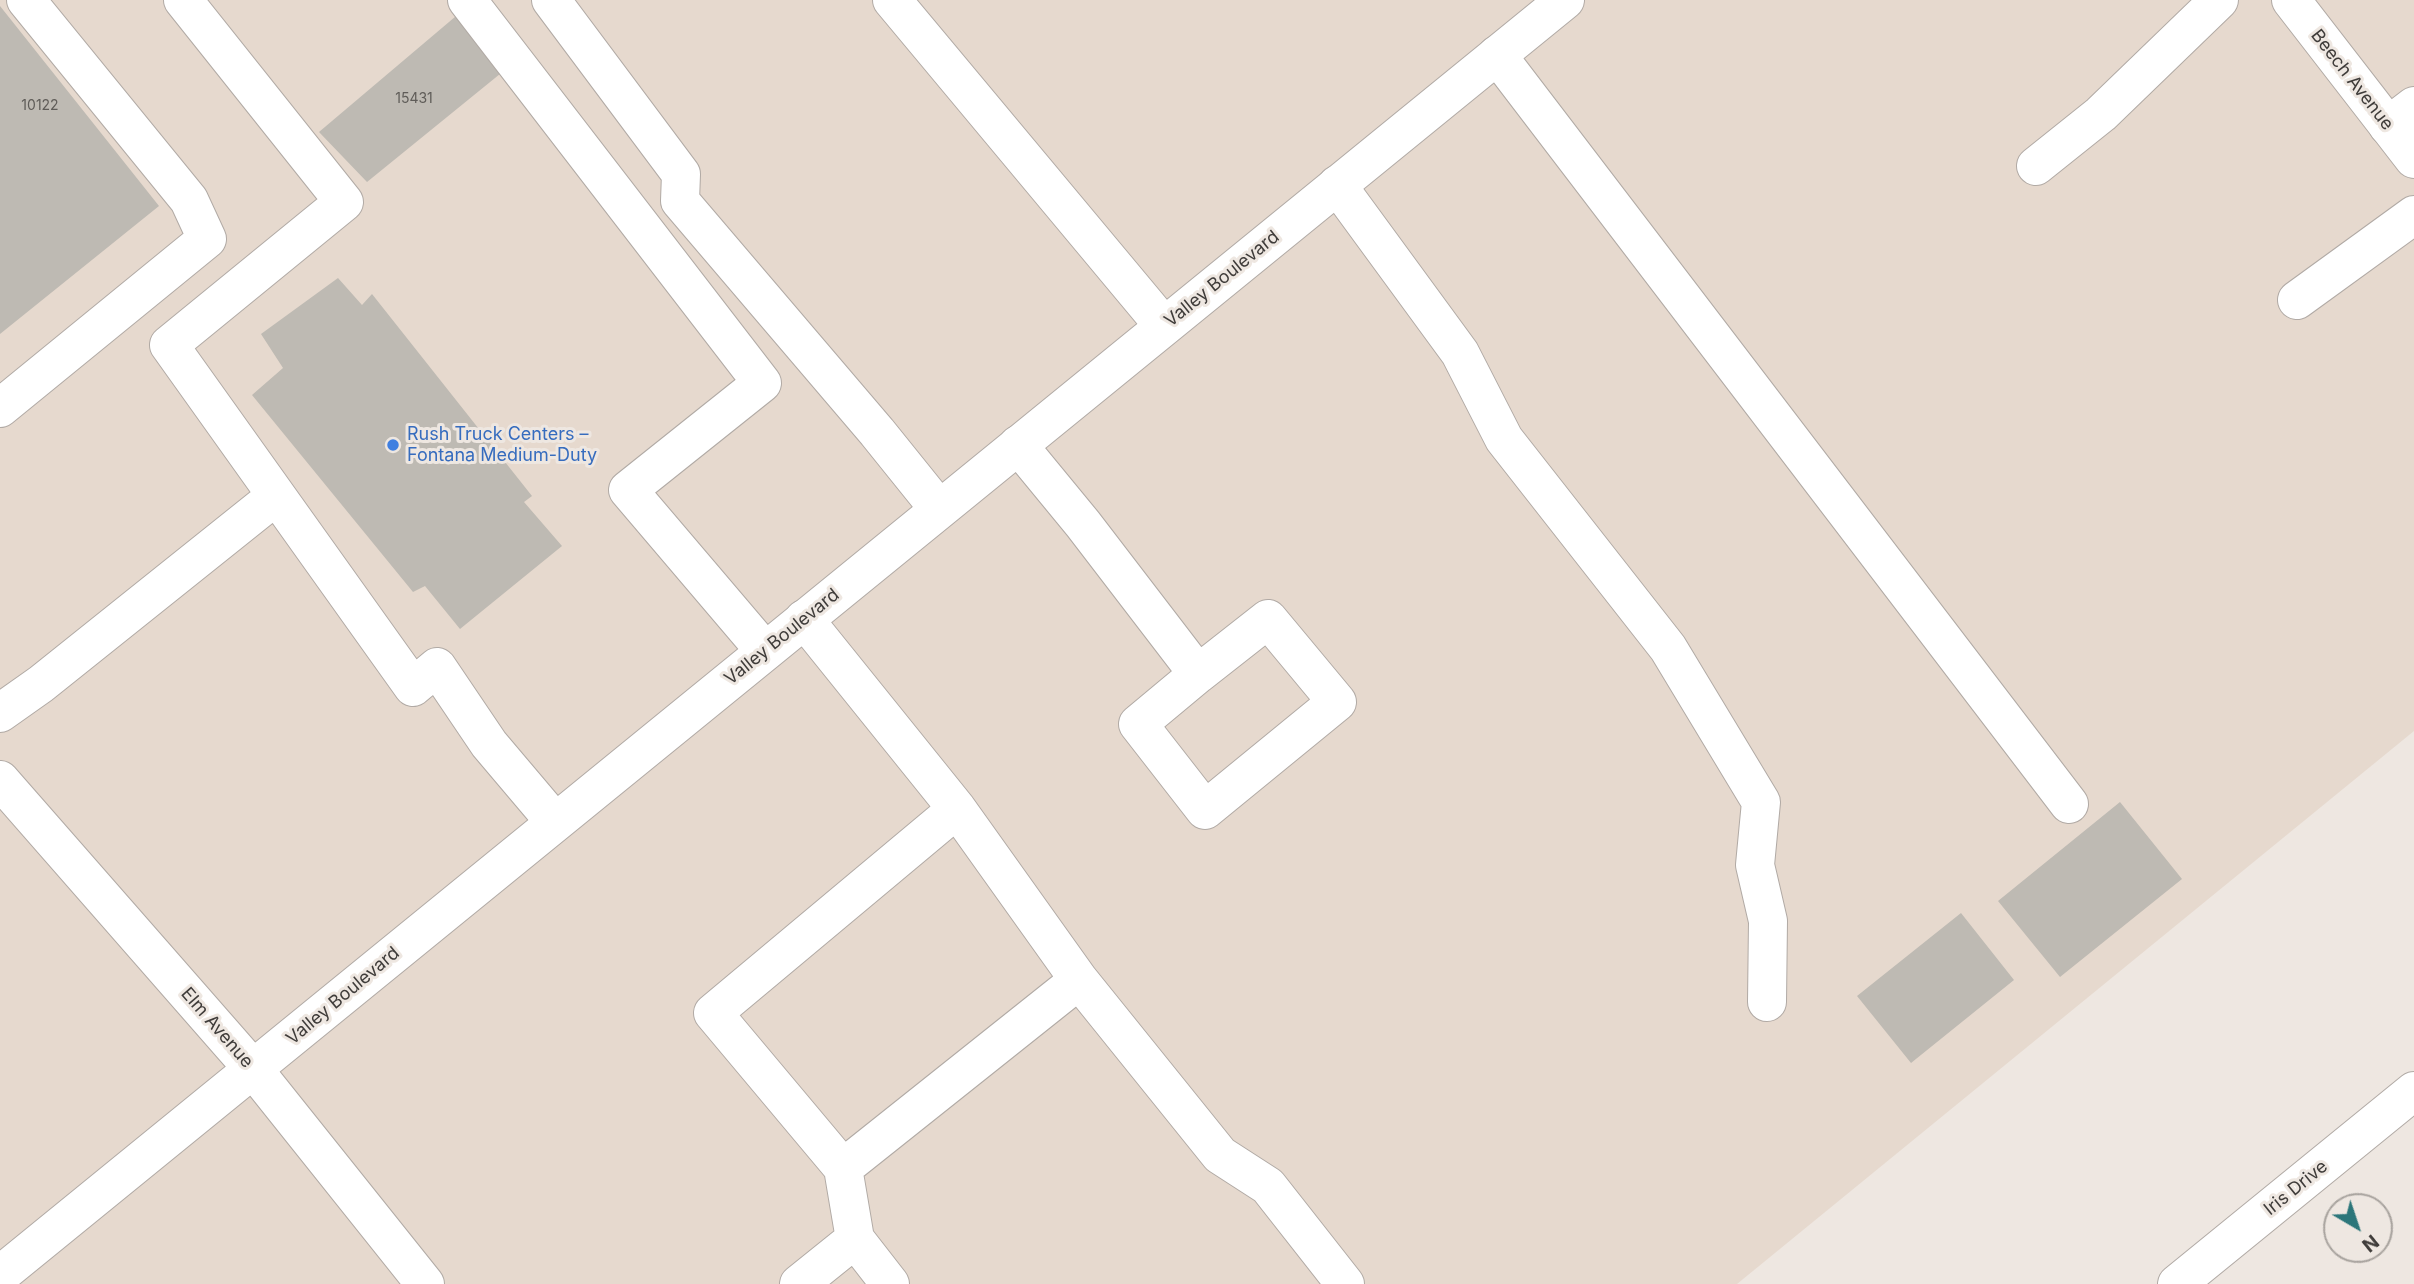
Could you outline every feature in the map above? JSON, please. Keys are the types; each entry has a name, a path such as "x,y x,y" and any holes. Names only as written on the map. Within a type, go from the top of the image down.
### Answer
{"main road":[{"path":"0,408 207,239 189,200 26,0"},
{"path":"183,0 344,202 169,345 413,687 438,667 489,744 555,822"},
{"path":"467,0 762,383 628,490 765,651"},
{"path":"551,0 681,174 680,201 877,432 939,509"},
{"path":"892,0 1164,326"},
{"path":"2036,166 2101,114 2219,0"},
{"name":"Beech Avenue","path":"2291,0 2401,116 2414,159"},
{"name":"Valley Boulevard","path":"0,1275 1497,55 1547,6"},
{"path":"1497,55 2069,804"},
{"path":"1337,185 1461,353 1504,439 1668,648 1760,802 1755,865 1768,921 1767,1002"},
{"path":"2297,300 2414,215"},
{"path":"1018,445 1083,524 1198,674"},
{"path":"0,713 41,684 276,496"},
{"path":"1268,619 1337,702 1205,810 1138,724 1198,674 1268,619"},
{"path":"804,620 957,809 1079,981 1220,1155 1268,1186 1345,1284"},
{"name":"Elm Avenue","path":"0,780 254,1070 425,1284"},
{"path":"890,1284 855,1239 843,1168 713,1013 957,809"},
{"path":"843,1168 1079,981"},
{"name":"Iris Drive","path":"2177,1284 2414,1091"},
{"path":"799,1284 855,1239"}],"shaded area":[{"path":"0,0 2414,0 2414,731 1737,1284 0,1284"}],"building":[{"path":"0,6 159,206 0,334"},
{"path":"462,11 511,65 367,182 319,132"},
{"name":"Rush Truck Centers – Fontana Medium-Duty","path":"338,278 362,305 372,294 532,496 524,502 562,546 460,629 425,586 413,592 252,395 283,368 261,334"},
{"path":"2120,802 2182,879 2060,977 1998,901"},
{"path":"1961,913 2014,980 1911,1063 1857,996"}],"place":[{"name":"Rush Truck Centers – Fontana Medium-Duty","path":"393,445"}]}
